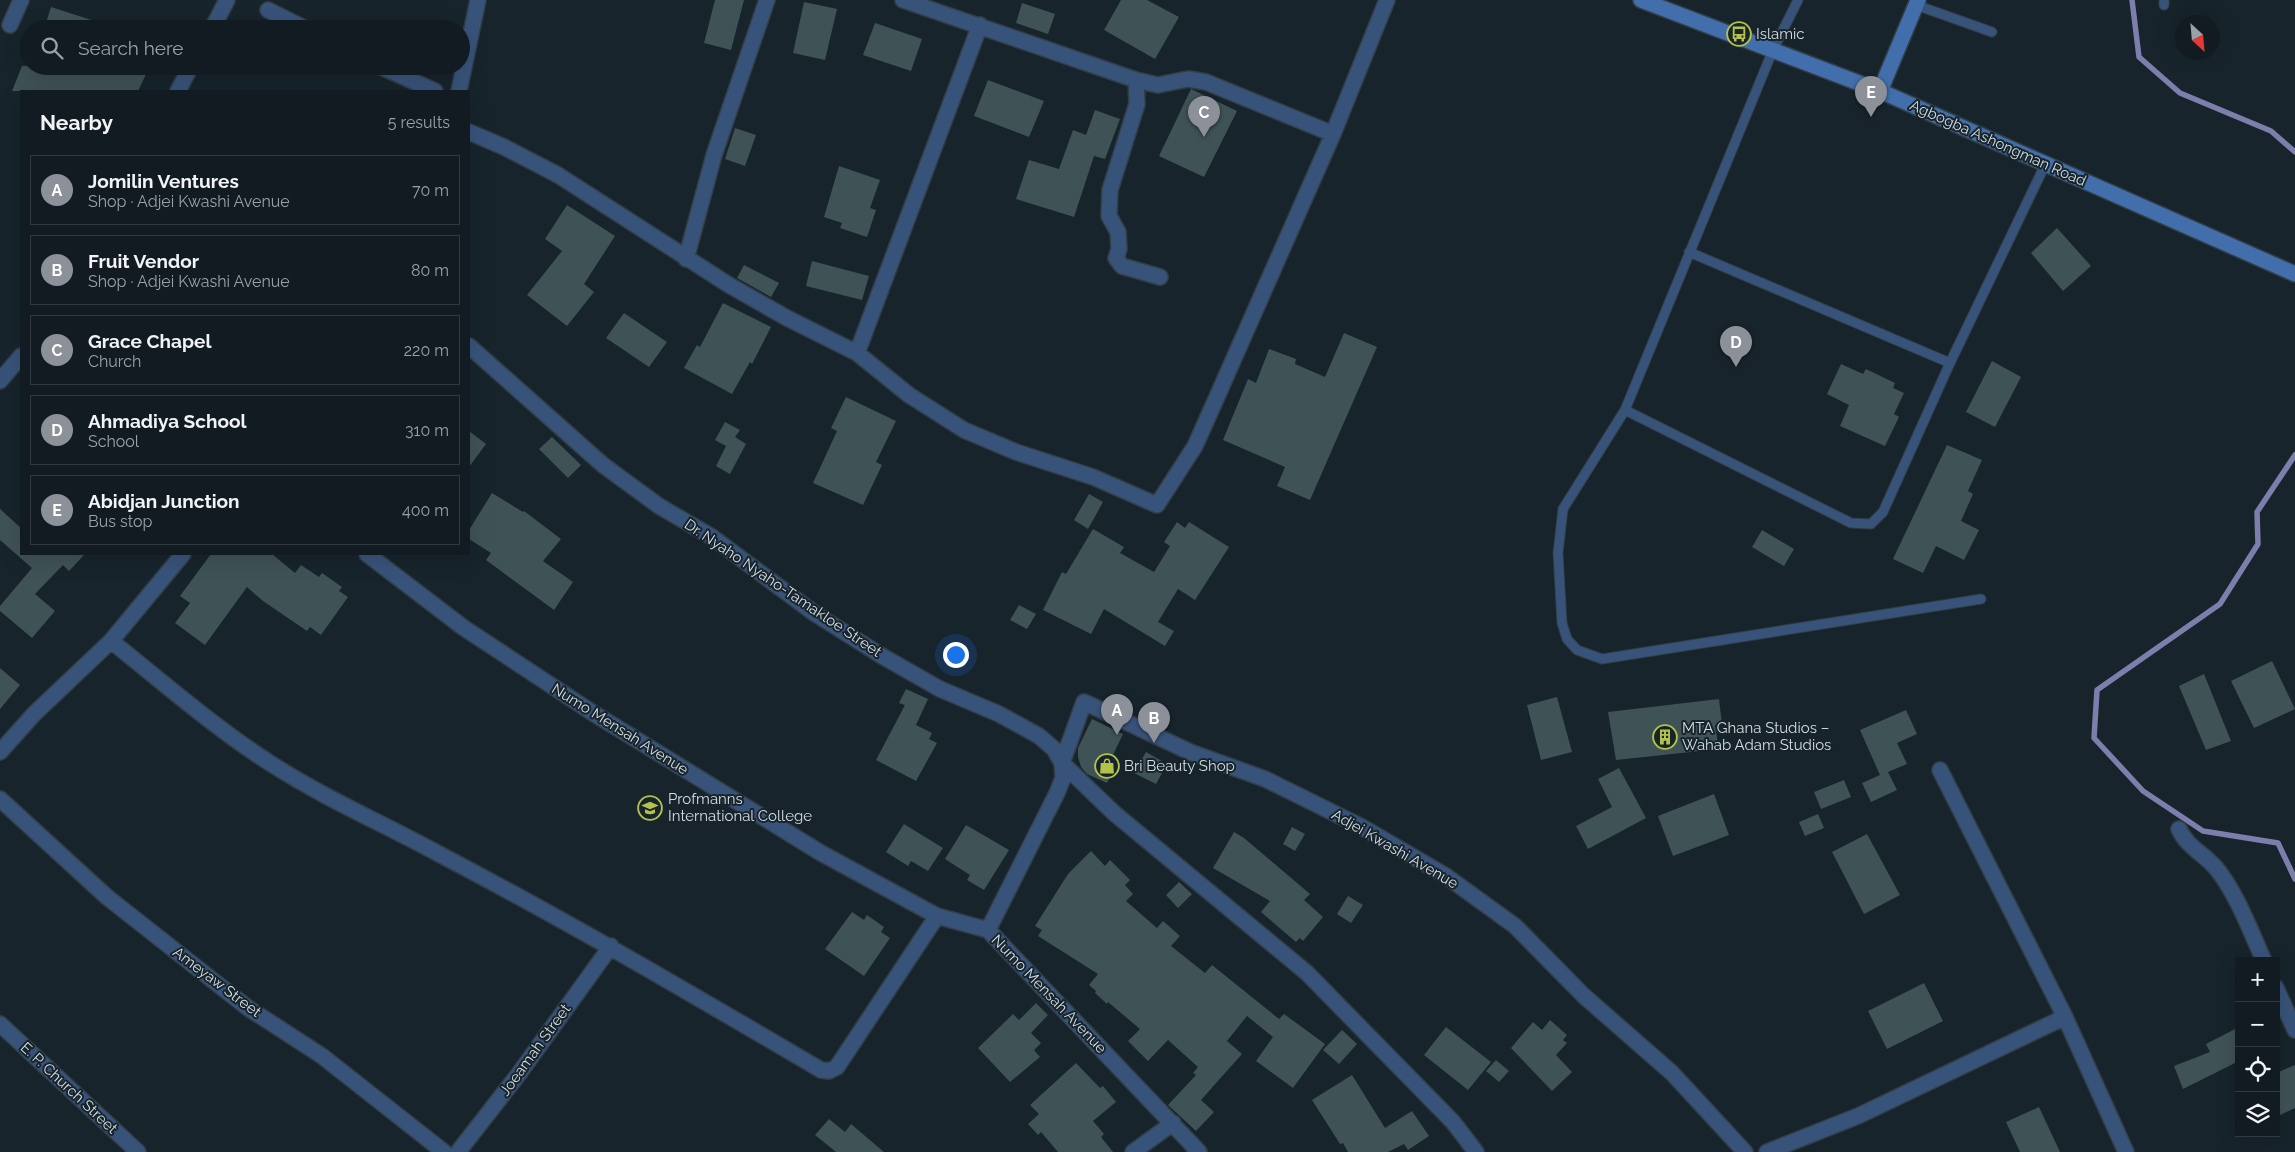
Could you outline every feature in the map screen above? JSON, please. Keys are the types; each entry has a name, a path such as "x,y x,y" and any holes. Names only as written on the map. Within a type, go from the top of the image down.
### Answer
{"street":[{"path":"10,25 21,0"},
{"path":"217,20 227,0"},
{"path":"470,38 478,0"},
{"path":"686,259 714,156 767,0"},
{"path":"902,0 980,25 1136,80 1158,84 1188,79 1206,82 1334,134"},
{"path":"470,132 504,147 558,176 686,259 779,313 857,353 909,395 964,430 1016,452 1093,477 1157,505 1195,446 1334,134 1387,0"},
{"name":"Agbogba Ashongman Road","path":"1641,0 1880,91 2295,274"},
{"path":"1880,91 1917,2"},
{"path":"268,10 288,20"},
{"path":"857,353 980,25"},
{"path":"179,90 186,75"},
{"path":"399,75 433,90"},
{"path":"459,90 462,75"},
{"path":"1136,80 1138,104 1110,190 1109,216 1118,232 1119,249 1116,258 1118,263 1122,266 1160,277"},
{"name":"Dr. Nyaho Nyaho-Tamakloe Street","path":"470,347 603,466 659,506 712,537 814,613 882,656 940,689 999,714 1039,736 1054,749 1062,763 1122,819 1308,972 1453,1122 1476,1152"},
{"path":"0,382 20,357"},
{"path":"0,752 34,714 110,641 182,555"},
{"name":"Numo Mensah Avenue","path":"368,555 464,628 592,713 821,853 937,916 988,930 1200,1152"},
{"path":"110,641 222,730 273,766 346,807 439,854 611,946 820,1070 829,1071 837,1067 937,916"},
{"name":"Adjei Kwashi Avenue","path":"1062,763 1084,702 1190,752 1265,779 1362,827 1446,876 1515,926 1584,996 1672,1073 1745,1152"},
{"path":"988,930 1057,794 1063,778 1062,763"},
{"path":"1940,770 2065,1017 2126,1152"},
{"name":"Ameyaw Street","path":"3,809 107,897 248,1008 322,1056 444,1152"},
{"path":"2179,829 2187,844 2216,869 2232,893 2262,957"},
{"name":"Joeamah Street","path":"458,1152 518,1075 611,946"},
{"path":"2280,997 2295,1030"},
{"path":"1767,1152 1858,1116 2065,1017"},
{"name":"E. P. Church Street","path":"0,1024 138,1152"},
{"path":"1133,1152 1173,1123"}],"lane":[{"path":"1798,0 1773,50 1625,410 1574,488 1563,509 1558,553 1562,623 1567,639 1577,650 1602,659 1981,599"},
{"path":"1917,2 1992,32"},
{"path":"1625,410 1851,523 1871,524 1883,512 1950,363 2045,165"},
{"path":"1689,252 1950,363"}],"building":[{"path":"715,0 744,0 731,50 704,43"},
{"path":"1121,0 1147,0 1179,17 1155,59 1104,30"},
{"path":"804,2 837,9 825,60 793,53"},
{"path":"1022,3 1055,14 1048,34 1016,23"},
{"path":"51,7 91,20 47,20"},
{"path":"875,23 922,39 911,71 863,55"},
{"path":"20,71 20,75 146,75 138,90 12,91"},
{"path":"988,80 1044,101 1029,137 974,116"},
{"path":"1191,89 1237,111 1204,177 1159,156"},
{"path":"1095,110 1120,119 1105,159 1094,156 1074,217 1016,199 1029,160 1059,169 1073,130 1086,135"},
{"path":"735,128 756,135 745,166 725,159"},
{"path":"839,166 880,180 870,208 876,210 867,237 840,228 842,223 824,217"},
{"path":"567,205 615,236 584,284 594,292 567,326 527,295 562,251 545,239"},
{"path":"2057,228 2091,266 2063,291 2031,253"},
{"path":"812,261 869,276 862,300 806,286"},
{"path":"744,265 779,283 771,297 737,278"},
{"path":"723,303 771,327 752,364 750,362 732,394 684,368 697,345 700,347"},
{"path":"624,313 667,342 649,367 606,338"},
{"path":"1344,333 1377,347 1310,500 1277,486 1285,467 1223,440 1248,379 1256,383 1269,349 1296,359 1295,364 1325,377"},
{"path":"1992,361 2021,377 1995,427 1966,412"},
{"path":"1841,364 1863,374 1866,369 1895,383 1893,388 1904,393 1894,414 1899,417 1885,446 1840,426 1849,405 1827,394"},
{"path":"846,397 896,421 876,462 882,465 863,505 813,483 837,431 831,428"},
{"path":"725,422 740,430 735,437 746,444 730,474 716,466 726,446 715,440"},
{"path":"470,432 486,444 470,466"},
{"path":"552,437 581,465 568,478 539,449"},
{"path":"1947,445 1982,460 1968,491 1973,494 1961,521 1979,530 1964,560 1936,546 1923,573 1893,559"},
{"path":"492,493 524,511 561,539 543,561 573,582 554,610 486,560 491,553 470,540 470,528"},
{"path":"1089,494 1103,502 1088,529 1074,520"},
{"path":"0,509 20,527 20,555 84,555 69,571 63,565 35,594 55,611 32,638 0,611 0,606 32,568 0,540"},
{"path":"1177,522 1185,528 1189,522 1229,547 1195,600 1178,589 1158,622 1174,631 1165,646 1104,609 1091,634 1043,610 1062,572 1066,574 1093,529 1124,547 1120,553 1154,572 1170,546 1164,542"},
{"path":"1762,530 1794,549 1784,566 1752,547"},
{"path":"210,555 273,555 295,573 301,565 319,577 322,573 342,587 339,591 348,597 321,635 310,627 307,631 263,601 247,587 205,645 175,623 190,603 180,596"},
{"path":"1019,605 1036,614 1027,629 1010,620"},
{"path":"2272,661 2295,709 2254,728 2231,681"},
{"path":"0,668 20,685 0,709"},
{"path":"2204,674 2231,741 2206,750 2179,686"},
{"path":"906,689 928,699 916,725 932,733 929,739 937,743 916,781 876,760 905,705 899,703"},
{"path":"1557,697 1572,752 1541,760 1527,705"},
{"name":"MTA Ghana Studios – Wahab Adam Studios","path":"1719,699 1722,724 1715,725 1719,749 1616,760 1608,712"},
{"path":"1906,710 1917,734 1897,743 1907,764 1888,772 1897,790 1871,802 1862,783 1880,775 1860,730"},
{"path":"1092,719 1123,734 1112,757 1118,760 1107,783 1087,774 1081,767 1078,757 1078,748"},
{"path":"1146,752 1167,764 1156,784 1134,773"},
{"path":"1619,768 1646,818 1588,849 1576,826 1612,807 1598,779"},
{"path":"1844,780 1851,797 1821,809 1814,792"},
{"path":"1714,794 1729,835 1673,856 1658,816"},
{"path":"1818,814 1824,828 1805,836 1799,822"},
{"path":"904,824 943,848 928,871 911,861 908,866 886,852"},
{"path":"966,825 1009,850 984,890 967,880 970,875 945,859"},
{"path":"1292,827 1305,834 1295,851 1283,844"},
{"path":"1234,832 1244,838 1310,894 1304,900 1323,917 1303,941 1300,938 1296,942 1261,912 1270,901 1213,868"},
{"path":"1867,834 1900,895 1864,914 1832,852"},
{"path":"1091,851 1105,866 1110,860 1130,880 1125,885 1133,894 1126,901 1157,928 1163,921 1180,936 1171,946 1205,973 1212,965 1279,1019 1284,1014 1325,1044 1293,1088 1256,1061 1273,1037 1247,1016 1227,1041 1242,1054 1201,1100 1214,1112 1196,1131 1168,1105 1196,1075 1193,1073 1198,1067 1168,1040 1148,1061 1128,1041 1140,1029 1108,1002 1107,1004 1089,985 1098,974 1038,936 1042,930 1035,926 1068,874"},
{"path":"1179,882 1192,894 1178,908 1166,895"},
{"path":"1348,896 1363,905 1351,923 1337,914"},
{"path":"852,912 864,920 867,915 884,927 881,932 890,938 864,976 825,949"},
{"path":"1924,983 1943,1021 1887,1049 1868,1011"},
{"path":"1036,1003 1048,1015 1031,1033 1041,1043 1034,1050 1040,1057 1010,1082 978,1048 1013,1014 1019,1020"},
{"path":"1550,1020 1567,1035 1563,1040 1567,1043 1556,1055 1572,1072 1552,1091 1511,1048 1533,1022 1542,1030"},
{"path":"1446,1027 1491,1062 1468,1090 1424,1055"},
{"path":"2235,1029 2235,1063 2183,1089 2174,1066 2210,1052 2206,1044"},
{"path":"1342,1030 1357,1044 1339,1064 1323,1050"},
{"path":"1496,1060 1509,1071 1499,1082 1486,1071"},
{"path":"1076,1063 1100,1088 1103,1086 1116,1102 1093,1121 1104,1134 1101,1137 1113,1152 1058,1152 1041,1132 1038,1135 1028,1124 1039,1114 1030,1105"},
{"path":"2295,1065 2295,1108 2280,1115 2280,1092 2280,1071"},
{"path":"1352,1075 1385,1128 1412,1111 1429,1136 1408,1150 1404,1144 1388,1152 1348,1152 1343,1143 1340,1144 1312,1100"},
{"path":"2039,1107 2060,1152 2020,1152 2006,1122"},
{"path":"829,1119 845,1132 851,1124 884,1152 836,1152 815,1135"}],"waterway":[{"path":"2132,0 2139,57 2180,93 2271,131 2295,152"},
{"path":"2295,455 2257,512 2258,544 2220,604 2097,690 2094,738 2143,791 2203,831 2278,843 2295,879"}],"place":[{"name":"Islamic","path":"1739,34"},
{"name":"Abidjan Junction","path":"1871,117"},
{"name":"Grace Chapel","path":"1204,137"},
{"name":"Ahmadiya School","path":"1736,367"},
{"name":"Jomilin Ventures","path":"1117,735"},
{"name":"MTA Ghana Studios – Wahab Adam Studios","path":"1665,737"},
{"name":"Fruit Vendor","path":"1154,743"},
{"name":"Bri Beauty Shop","path":"1107,766"},
{"name":"Profmanns International College","path":"650,808"}]}
